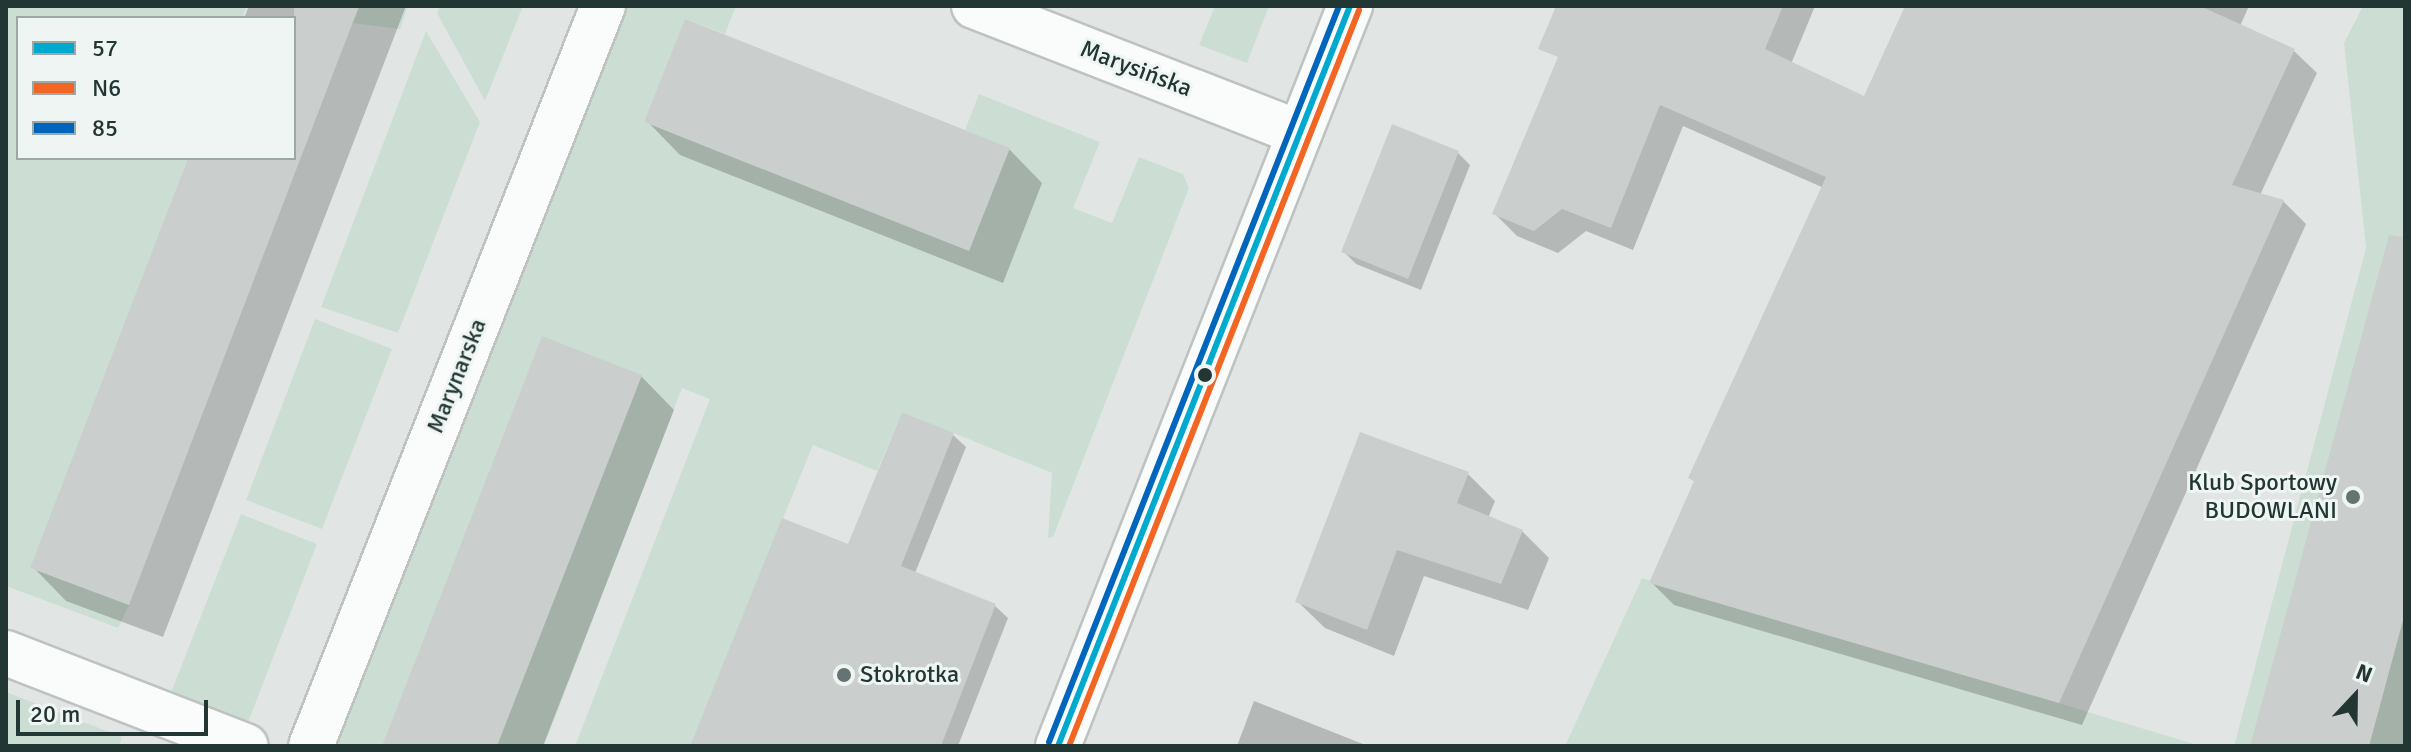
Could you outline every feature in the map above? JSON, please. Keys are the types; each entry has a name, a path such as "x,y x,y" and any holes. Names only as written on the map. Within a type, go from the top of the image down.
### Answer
{"street":[{"name":"Marynarska","path":"311,746 603,6"},
{"name":"Marysińska","path":"974,6 1298,132"},
{"path":"1058,746 1350,6"},
{"path":"6,653 246,746"}],"green space":[{"path":"6,6 247,6 243,16 16,16 16,160 187,160 31,568 129,605 118,628 6,586"},
{"path":"360,6 408,6 400,29 353,23"},
{"path":"440,6 523,6 485,101 437,13"},
{"path":"620,6 736,6 725,34 685,19 1010,148 965,130 979,94 1100,142 1073,208 1112,223 1139,157 1183,174 1189,188 1053,537 1048,538 1052,473 902,412 877,471 813,445 690,746 575,746 710,399 682,388 544,746 334,746"},
{"path":"1215,6 1269,6 1247,63 1199,45"},
{"name":"Klub Sportowy BUDOWLANI","path":"2363,6 2405,6 2405,746 2234,746 2366,248 2344,43"},
{"path":"426,31 480,122 398,333 321,307"},
{"path":"315,319 392,349 322,529 246,500"},
{"path":"241,514 317,544 247,725 170,695"},
{"path":"1642,578 2201,746 1565,746"},
{"path":"6,692 122,737 119,746 6,746"}],"building":[{"path":"294,6 359,6 129,605 30,568 187,160 296,160"},
{"path":"1556,6 1783,6 1765,49 1864,96 1905,6 2200,6 2295,49 2232,185 2284,200 2059,703 1649,583 1694,481 1688,478 1826,177 1660,105 1611,228 1562,209 1534,231 1492,214 1558,57 1538,49"},
{"path":"685,19 1010,148 969,251 644,122"},
{"path":"1392,124 1459,151 1408,279 1341,252"},
{"name":"Klub Sportowy BUDOWLANI","path":"2389,235 2405,237 2405,613 2369,746 2250,746"},
{"path":"542,336 642,375 497,746 382,746"},
{"name":"Stokrotka","path":"902,412 954,433 901,566 996,604 941,746 690,746 782,518 848,544"},
{"path":"1360,432 1469,472 1457,503 1523,530 1501,584 1397,550 1367,630 1295,602"}],"transit line":[{"name":"85","path":"1049,742 1339,6"},
{"name":"57","path":"1058,746 1350,6"},
{"name":"N6","path":"1069,746 1359,10"}],"place":[{"name":"Klub Sportowy BUDOWLANI","path":"2353,497"},
{"name":"Stokrotka","path":"844,675"}]}
